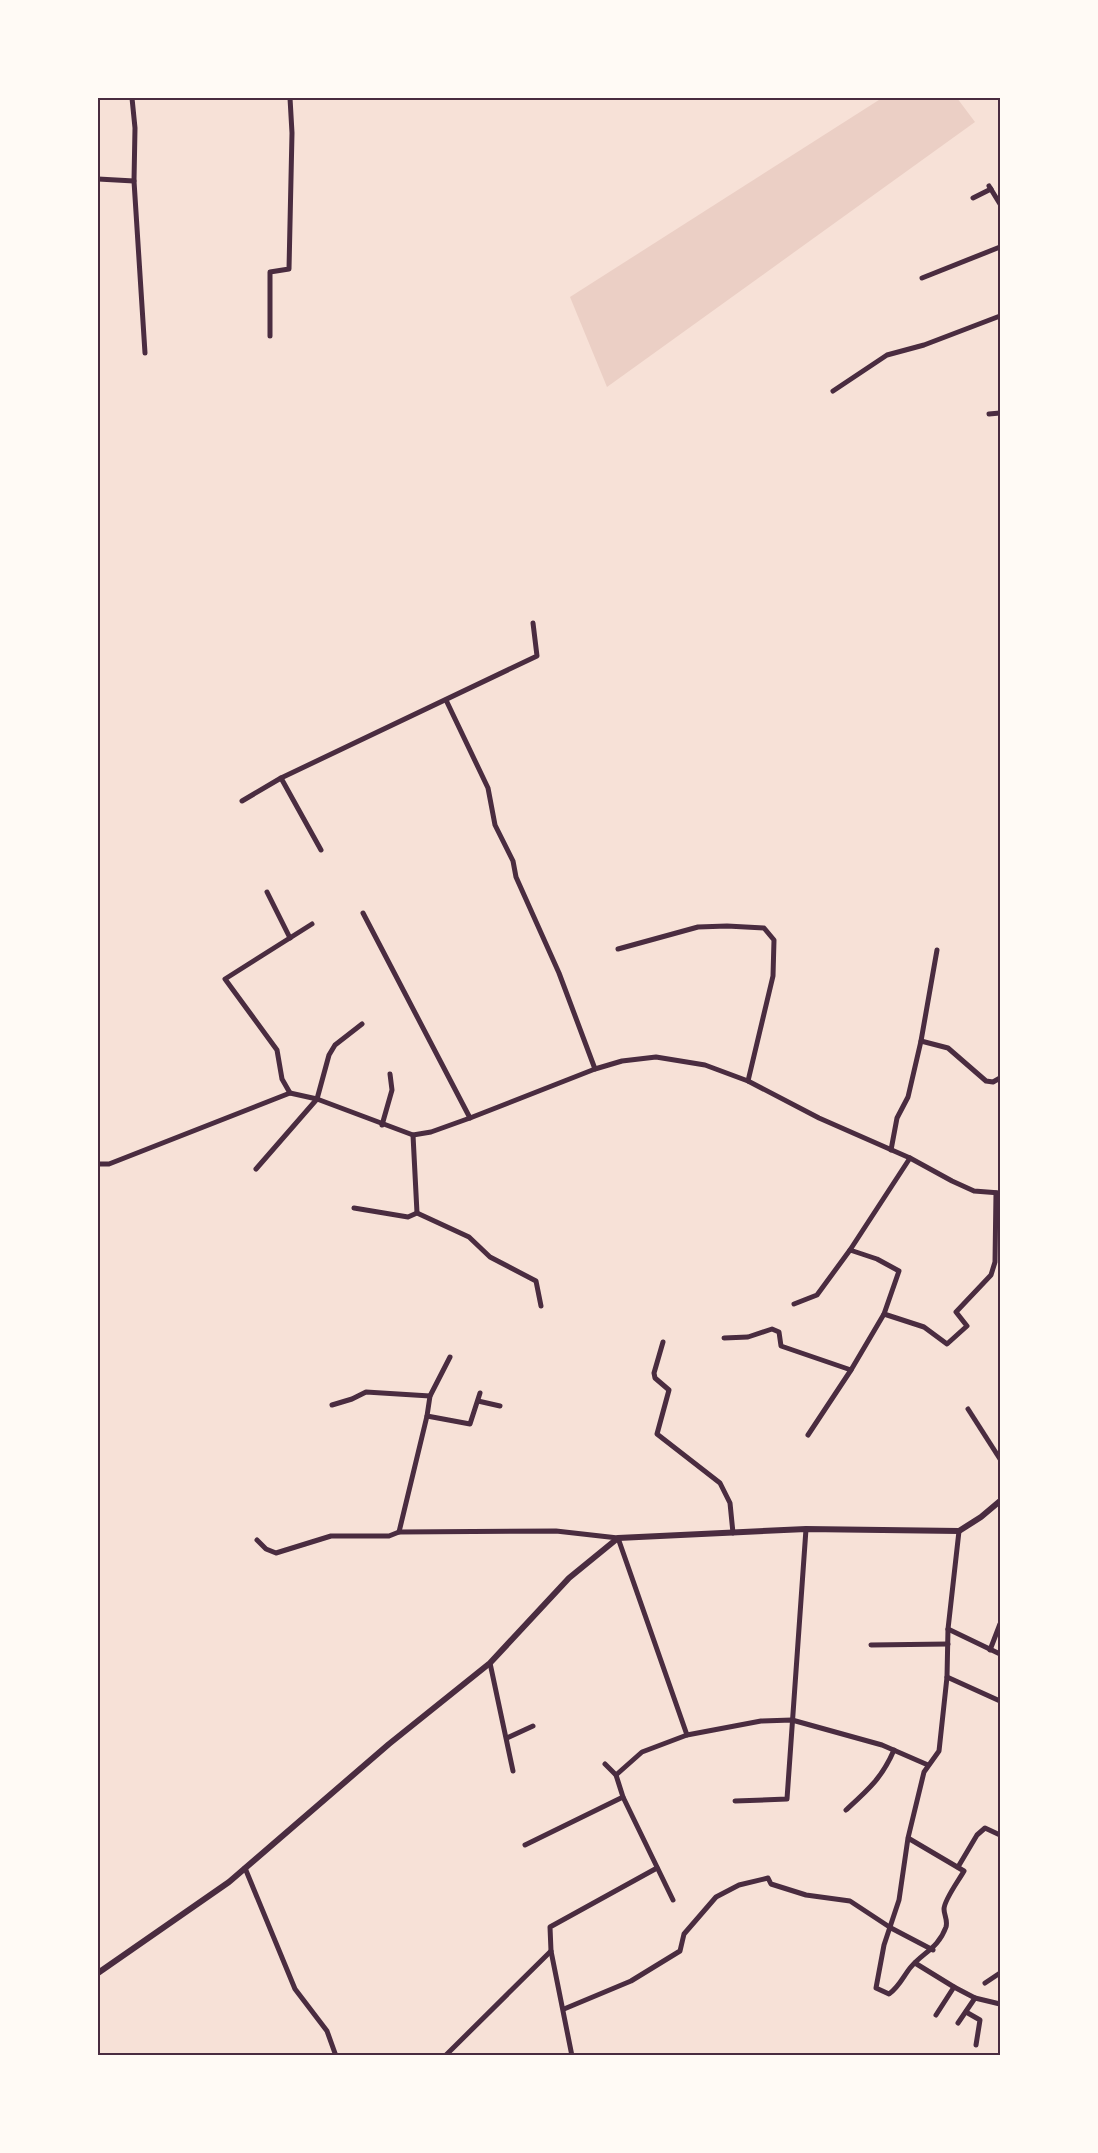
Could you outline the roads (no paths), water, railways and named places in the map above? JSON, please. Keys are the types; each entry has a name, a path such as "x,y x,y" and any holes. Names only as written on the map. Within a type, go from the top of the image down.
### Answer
{"street":[{"path":"132,98 135,128 134,181 145,353"},
{"path":"270,336 270,272 289,269 292,134 290,98"},
{"path":"98,179 134,181"},
{"path":"973,198 990,188 1000,204"},
{"path":"922,278 1000,247"},
{"path":"833,391 887,355 924,345 1000,316"},
{"path":"989,414 1000,413"},
{"path":"242,801 281,778 537,656 533,623"},
{"path":"446,700 488,788 495,825 513,861 516,877 559,973 595,1070"},
{"path":"281,778 321,850"},
{"path":"267,892 290,938"},
{"path":"363,913 470,1118"},
{"path":"290,1093 282,1079 277,1050 225,979 312,924"},
{"path":"618,949 698,927 764,928 774,940 773,976 748,1081"},
{"path":"891,1149 897,1118 908,1097 921,1041 937,951"},
{"path":"256,1169 317,1099 329,1055 335,1045 362,1024"},
{"path":"921,1041 948,1048 986,1081 993,1082 1000,1078"},
{"path":"98,1164 109,1164 290,1093 317,1099 413,1135 431,1132 622,1061 656,1057 705,1065 748,1081 819,1118 891,1149 974,1191 998,1193 995,1262 991,1275 956,1312 967,1326 947,1344 924,1327 884,1314"},
{"path":"382,1125 392,1090 390,1074"},
{"path":"413,1135 417,1213"},
{"path":"794,1304 817,1294 850,1250 910,1158"},
{"path":"354,1208 408,1217 417,1213 470,1237 490,1257 536,1281 541,1306"},
{"path":"808,1435 851,1370 884,1314 898,1271 876,1259 850,1250"},
{"path":"724,1338 748,1337 772,1329 779,1332 781,1346 851,1370"},
{"path":"663,1342 654,1373 655,1378 669,1390 657,1434 720,1483 730,1503 733,1533"},
{"path":"399,1532 428,1416 430,1396 450,1357"},
{"path":"332,1405 366,1392 430,1396"},
{"path":"428,1416 470,1424 480,1393"},
{"path":"478,1401 500,1406"},
{"path":"968,1409 1000,1459"},
{"path":"257,1540 266,1549 276,1553 331,1536 389,1536 399,1532 556,1532 618,1538 806,1529 959,1531 1000,1501"},
{"path":"735,1801 787,1799 806,1529"},
{"path":"908,1838 964,1871 946,1902 944,1910 947,1919 946,1927 933,1950 923,1954 890,1994 876,1988 884,1945 899,1900 908,1838 924,1772 939,1751 947,1677 948,1629 959,1531"},
{"path":"98,1973 229,1882 388,1744 490,1663 569,1578 618,1538"},
{"path":"618,1538 687,1735"},
{"path":"990,1650 1000,1624"},
{"path":"948,1629 1000,1654"},
{"path":"870,1645 948,1644"},
{"path":"490,1663 513,1771"},
{"path":"947,1677 1000,1701"},
{"path":"616,1775 642,1752 687,1735 761,1721 792,1720 882,1745 928,1765"},
{"path":"507,1738 533,1726"},
{"path":"846,1810 874,1785 886,1770 894,1750"},
{"path":"606,1764 616,1775 623,1797 673,1900"},
{"path":"525,1845 623,1797"},
{"path":"958,1868 977,1835 985,1828 1000,1835"},
{"path":"245,1868 296,1989 327,2031 336,2055"},
{"path":"572,2055 551,1951 550,1928 657,1868"},
{"path":"564,2009 631,1981 680,1951 684,1934 716,1897 739,1885 768,1878 771,1884 806,1895 850,1901 890,1927 933,1950"},
{"path":"445,2055 551,1951"},
{"path":"915,1963 975,1998 1000,2004"},
{"path":"985,1983 1000,1973"},
{"path":"936,2015 954,1987"},
{"path":"958,2024 975,1998"},
{"path":"966,2012 980,2020 976,2045"}]}
